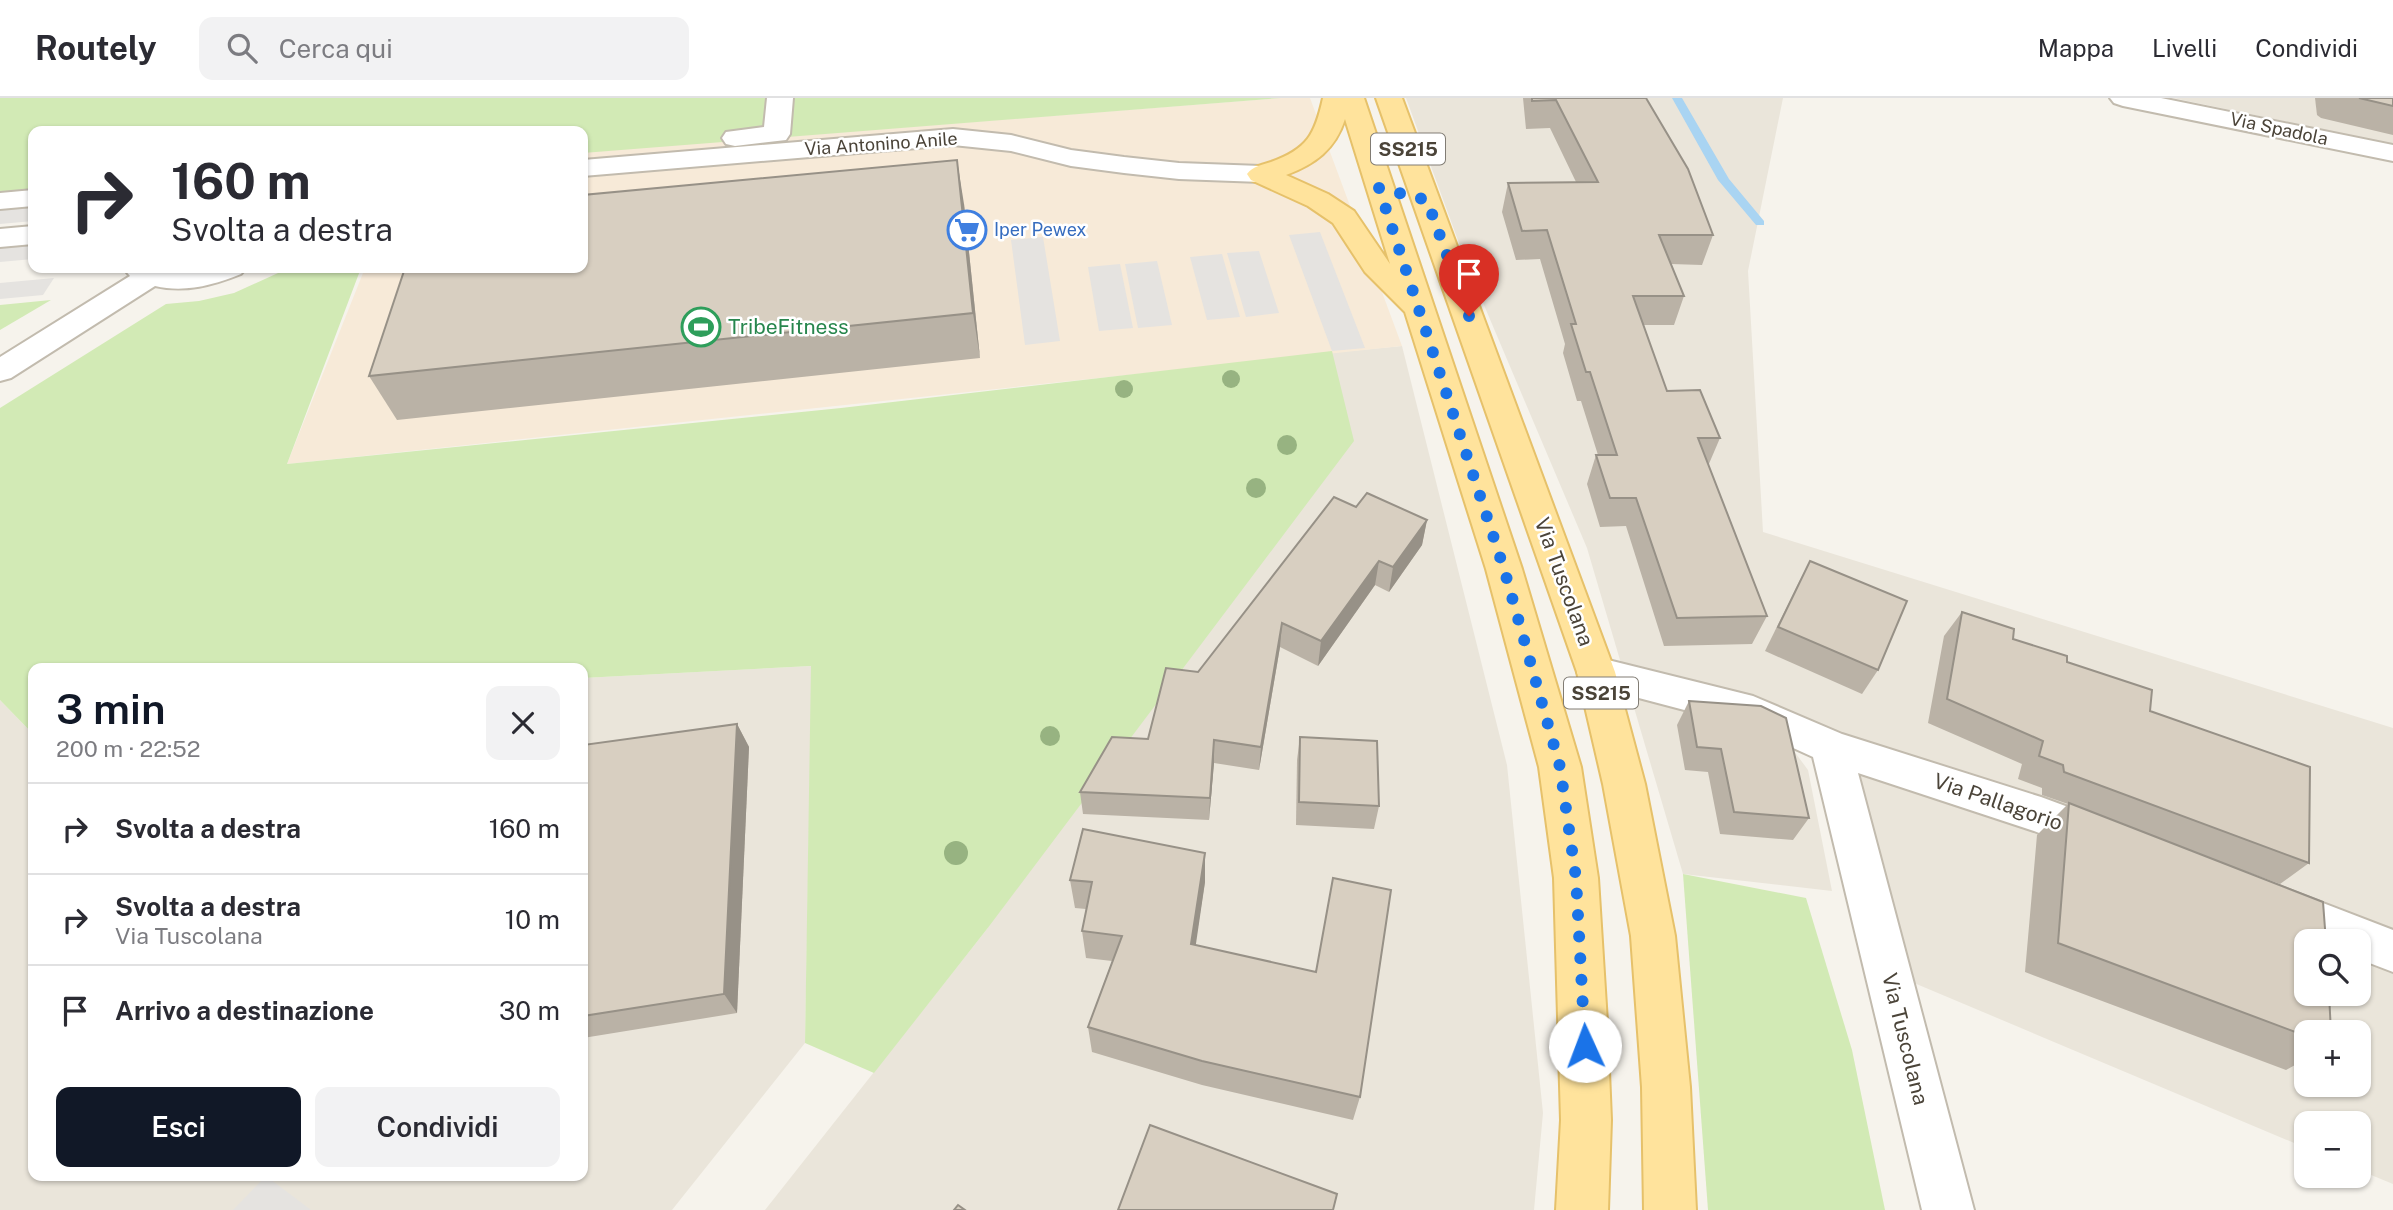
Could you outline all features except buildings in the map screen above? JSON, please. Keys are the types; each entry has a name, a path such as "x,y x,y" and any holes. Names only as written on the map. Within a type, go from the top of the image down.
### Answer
{"main road":[{"path":"1261,174 1291,164 1318,148 1328,134 1336,98"},
{"name":"SS215","path":"1351,98 1357,186 1419,309 1524,634 1565,789 1576,878 1584,1022 1586,1120 1582,1210"},
{"name":"Via Tuscolana","path":"1389,98 1596,671 1624,784 1653,936 1666,1087 1671,1210"},
{"path":"1261,174 1357,186 1427,200"},
{"path":"1261,174 1318,200 1344,217 1382,275 1419,309"}],"street":[{"path":"588,151 777,134 780,98"},
{"name":"Via Spadola","path":"2123,98 2279,119 2393,153"},
{"name":"Via Antonino Anile","path":"588,168 953,137 1011,143 1071,158 1124,165 1179,171 1261,174"},
{"path":"0,201 28,198"},
{"path":"0,238 28,235"},
{"path":"0,371 143,273"},
{"path":"148,273 170,279 194,278 212,273"},
{"name":"Via Pallagorio","path":"1596,671 1753,712 1831,747 2041,815 2133,850"},
{"name":"Via Tuscolana","path":"1831,747 1948,1210"},
{"path":"2237,890 2393,951"}],"shaded area":[{"path":"1281,98 1310,98 1402,346 287,464 363,273 588,273 588,152"},
{"path":"1406,98 1783,98 1748,271 1763,532 2393,728 2393,1184 2371,1175 2371,1111 2294,1111 2294,1143 1907,980 1839,736 1759,704 1808,770 1832,891 1683,874 1587,548 1467,265"},
{"path":"2173,98 2393,98 2393,144"},
{"path":"28,207 28,221 0,224 0,209"},
{"path":"1320,232 1365,348 1332,351 1289,235"},
{"path":"1043,237 1060,341 1025,345 1011,240"},
{"path":"28,244 28,259 0,262 0,247"},
{"path":"1259,251 1279,313 1246,317 1227,253"},
{"path":"1222,254 1240,317 1207,320 1190,257"},
{"path":"1157,261 1172,325 1138,328 1125,264"},
{"path":"1120,264 1133,328 1099,331 1088,267"},
{"path":"54,278 43,295 0,299 0,283"},
{"path":"1402,346 1507,765 1543,1113 1534,1210 765,1210 987,929 1329,353"},
{"path":"812,666 805,1043 672,1210 0,1210 0,700 28,729 28,1181 588,1181 588,678"},
{"path":"261,1181 273,1181 311,1210 233,1210"}],"green space":[{"path":"0,98 1281,98 588,153 588,126 28,126 28,196 0,198"},
{"path":"278,273 359,273 287,464 841,408 1332,351 1354,441 987,929 874,1073 805,1043 811,666 588,678 588,663 28,663 28,729 0,700 0,408 166,304 199,301 234,293"},
{"path":"51,300 0,330 0,305"},
{"path":"1683,874 1806,898 1852,1050 1885,1210 1708,1210"}],"waterway":[{"path":"1677,98 1724,180 1760,223"}],"place":[{"name":"Iper Pewex","path":"967,230"},
{"name":"TribeFitness","path":"701,327"}],"route":[{"path":"1469,316 1427,200 1379,188 1504,569 1550,725 1565,789 1576,878 1585,1046"}]}
